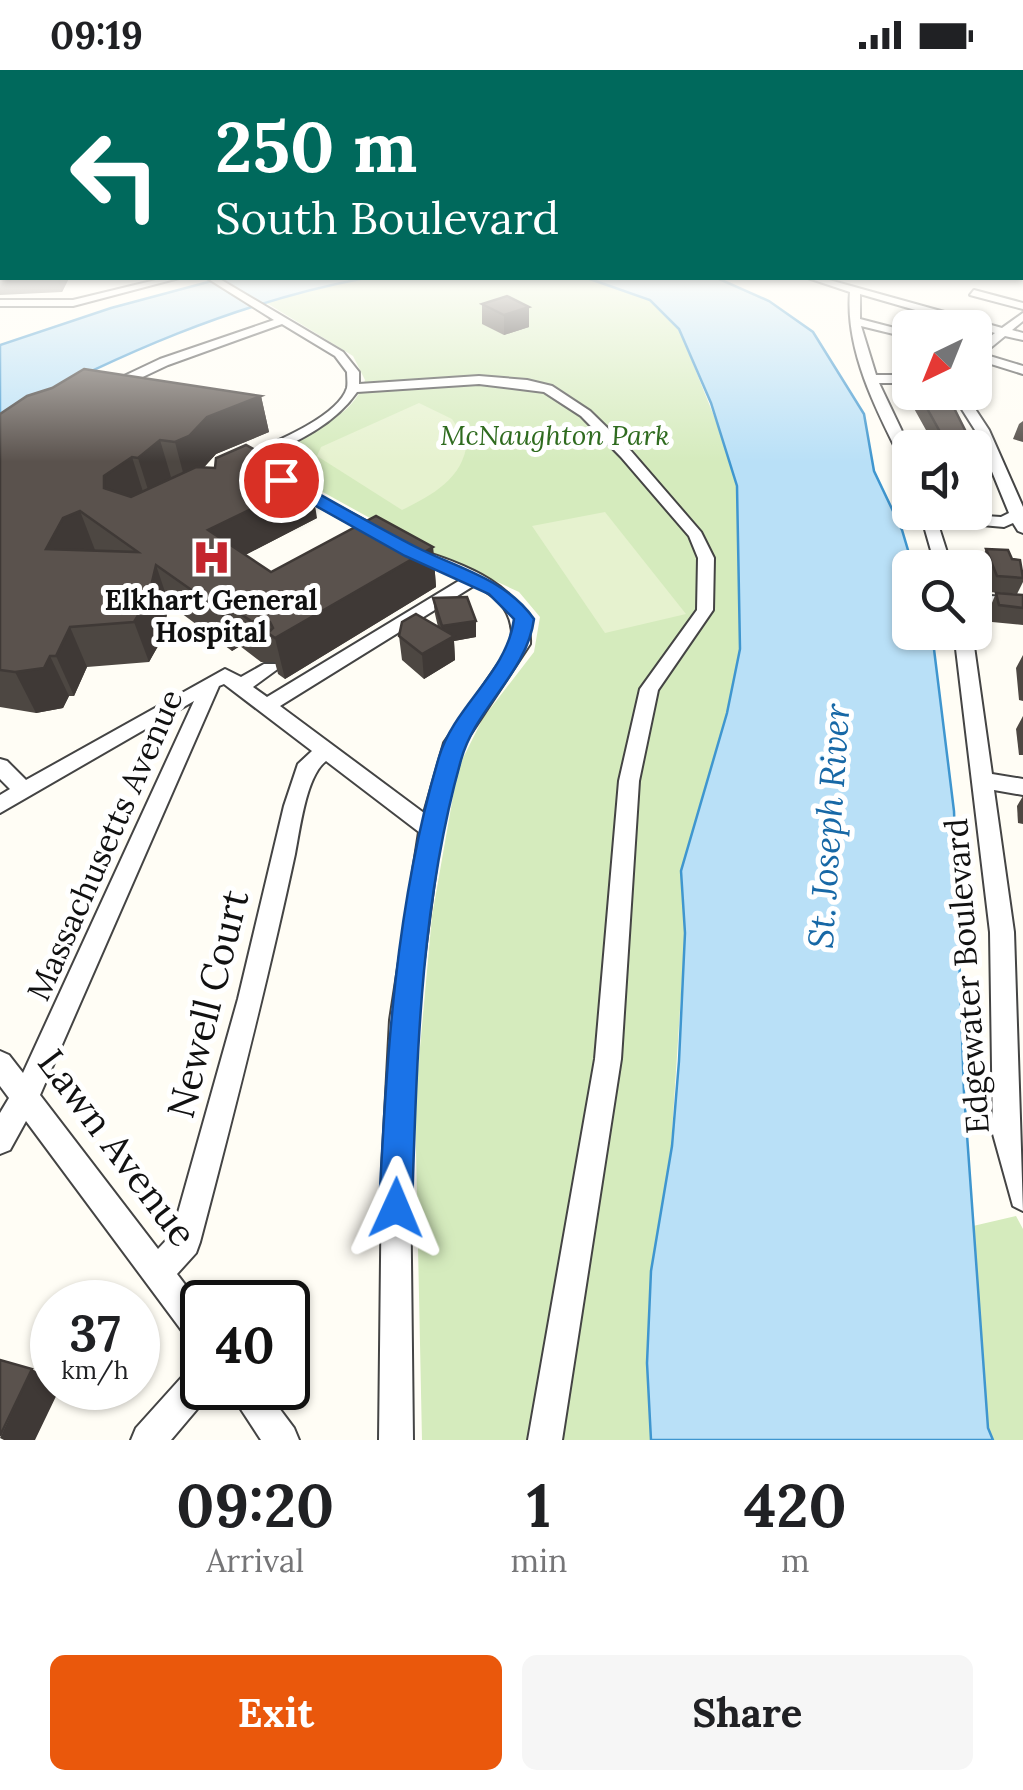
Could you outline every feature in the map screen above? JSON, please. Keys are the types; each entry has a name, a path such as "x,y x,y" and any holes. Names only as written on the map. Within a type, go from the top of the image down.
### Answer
{"street":[{"path":"92,396 164,362 244,334"},
{"path":"222,472 332,414 355,388 355,372 348,360 306,334"},
{"path":"857,334 860,357 898,430"},
{"path":"992,360 1023,370"},
{"path":"873,379 892,379"},
{"path":"355,388 506,382 562,396 586,412 696,535 706,558 705,610 648,690 629,781 608,1059 545,1440"},
{"path":"969,410 982,430 1021,518 992,521"},
{"path":"245,460 405,556 496,590 518,608 524,619 521,644 454,743 430,829 403,1020 396,1170 396,1440"},
{"path":"285,500 302,491"},
{"path":"266,706 472,580"},
{"path":"992,601 1023,602"},
{"name":"Edgewater Boulevard","path":"966,650 986,782 1002,932 1008,1134 1023,1196"},
{"path":"0,805 226,681 270,668"},
{"path":"226,681 266,706 430,829"},
{"name":"Massachusetts Avenue","path":"0,1140 41,1068 226,681"},
{"name":"Newell Court","path":"158,1273 185,1242 251,999 295,806 308,764 326,752"},
{"path":"0,766 24,791"},
{"path":"986,782 1023,788"},
{"name":"Lawn Avenue","path":"0,1064 180,1302"},
{"path":"148,1440 180,1404"},
{"path":"260,1410 282,1440"}],"green space":[{"name":"McNaughton Park","path":"317,334 681,334 728,451 737,486 740,649 727,713 681,871 685,933 652,1440 422,1440 415,1102 432,916 458,768 483,718 534,652 540,617 519,592 426,549 263,459 274,448 332,419 357,397 365,380 353,356"},
{"path":"419,403 452,419 467,442 453,476 435,492 402,510 317,456 321,447"},
{"path":"605,512 686,614 605,633 532,526"},
{"path":"1016,1216 1023,1229 1023,1440 993,1440 988,1428 973,1226"}],"water":[{"path":"33,334 177,334 0,417 0,345"},
{"name":"St. Joseph River","path":"681,334 814,334 864,414 874,471 892,509 892,530 902,530 908,550 892,550 892,650 934,650 954,811 964,1093 988,1428 993,1440 651,1440 647,1363 651,1271 672,1146 679,1061 685,933 681,871 727,713 740,649 737,486 711,403"}],"building":[{"path":"84,369 261,396 207,417 189,436 175,442 160,440 138,458 132,457 104,476 104,488 131,497 196,467 215,468 216,458 246,445 311,480 208,530 271,572 376,516 433,547 275,638 268,633 273,628 270,622 251,621 229,606 220,610 156,565 148,599 134,622 70,627 56,656 50,656 44,668 0,670 0,414 27,396 52,388","holes":["80,511 138,552 46,549 63,518"]},
{"path":"928,410 955,410 965,430 939,430"},
{"path":"986,549 1008,550 1012,559 1020,560 1023,578 997,576 992,550"},
{"path":"996,593 1023,595 1023,608 999,605"},
{"path":"467,597 476,621 442,626 433,598"},
{"path":"416,614 454,636 422,654 399,636 402,622"},
{"path":"0,1360 30,1368 30,1373 0,1436"}],"place":[{"name":"Elkhart General Hospital","path":"211,558"}],"route":[{"path":"281,480 435,564 496,590 518,608 524,619 521,644 454,743 430,829 403,1020 396,1208"}]}
